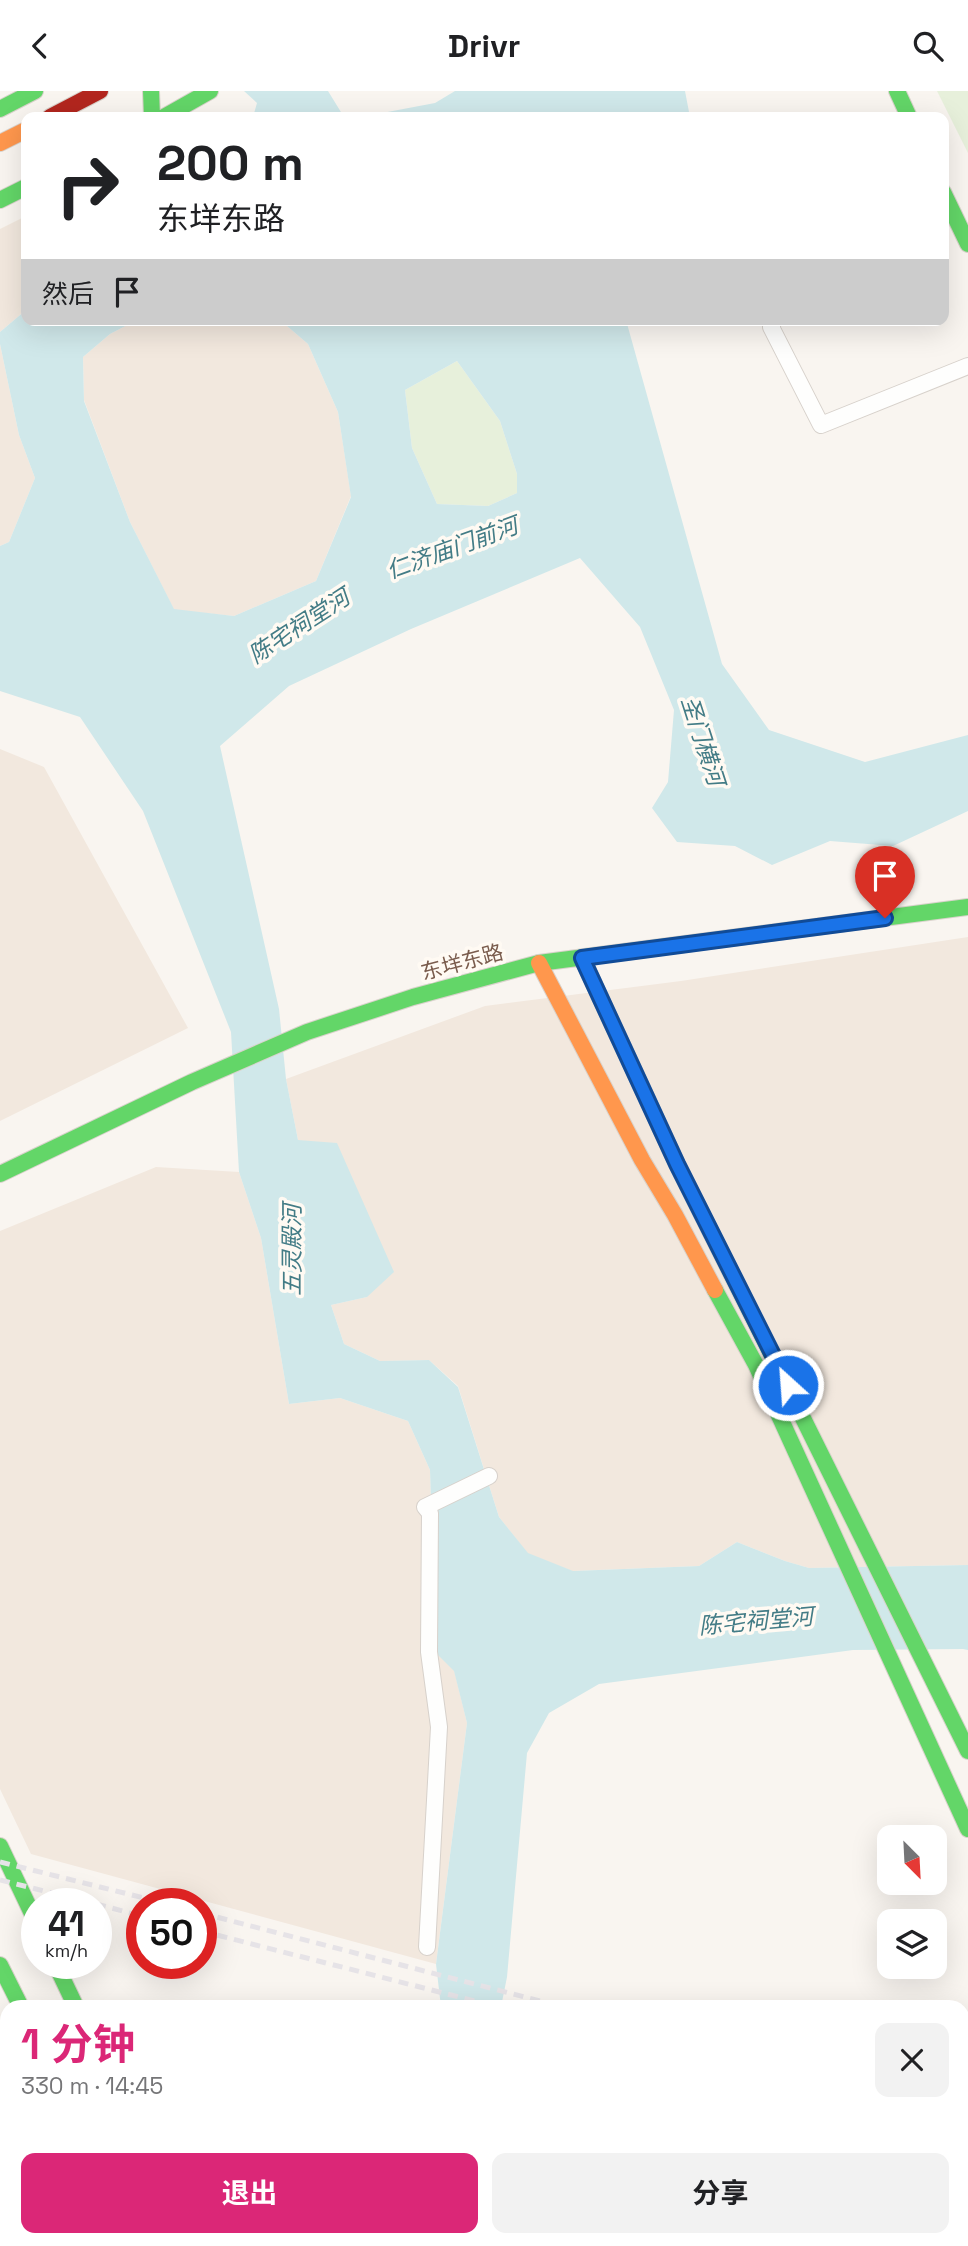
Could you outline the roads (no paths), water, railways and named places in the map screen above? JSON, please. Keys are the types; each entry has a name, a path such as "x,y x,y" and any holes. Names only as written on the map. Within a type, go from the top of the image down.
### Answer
{"main road":[{"path":"0,109 35,91"},
{"path":"60,112 100,91"},
{"path":"151,91 152,112"},
{"path":"173,112 210,91"},
{"path":"897,91 907,112"},
{"path":"0,143 21,132"},
{"path":"0,200 21,190"},
{"path":"949,204 968,244"},
{"name":"东垟东路","path":"0,1174 192,1082 307,1032 414,996 539,963 968,907"},
{"path":"582,958 677,1164 968,1751"},
{"path":"539,963 642,1160 675,1215 756,1365 968,1829"},
{"path":"0,1846 21,1890"},
{"path":"0,1965 18,2000"},
{"path":"63,1979 73,2000"}],"street":[{"path":"771,326 821,425 968,366"},
{"path":"427,1947 439,1727 429,1652 430,1513 425,1507 489,1476"}],"water":[{"path":"244,91 328,91 341,112 254,112 257,103"},
{"path":"455,91 685,91 689,112 387,112 435,103"},
{"path":"21,314 21,326 125,326 110,334 83,357 84,401 130,522 174,609 234,616 316,581 351,497 338,412 308,344 287,326 628,326 722,664 769,730 865,762 968,735 968,811 893,846 830,841 772,865 735,846 677,842 652,808 668,782 674,710 640,627 580,558 411,629 289,686 220,746 279,1009 286,1079 298,1140 337,1143 394,1272 367,1297 331,1305 344,1344 380,1361 429,1360 458,1387 499,1517 528,1553 573,1571 699,1566 737,1542 809,1568 968,1565 968,1650 853,1650 599,1684 549,1713 527,1753 507,1977 502,2000 440,2000 436,1964 467,1723 454,1671 436,1653 430,1470 408,1421 340,1398 289,1404 261,1238 239,1172 231,1032 143,811 80,717 0,691 0,546 9,542 35,478 19,435 0,344 0,332","holes":["457,361 500,421 517,474 517,493 488,506 437,504 412,448 405,390"]}],"railway":[{"path":"0,1862 126,1894"},
{"path":"0,1880 32,1888"},
{"path":"112,1908 126,1912"},
{"path":"217,1917 536,2000"},
{"path":"217,1935 471,2000"}],"water label":[{"name":"仁济庙门前河","path":"452,548"},
{"name":"陈宅祠堂河","path":"299,626"},
{"name":"圣门横河","path":"703,741"},
{"name":"五灵殿河","path":"292,1250"},
{"name":"陈宅祠堂河","path":"756,1621"}]}
